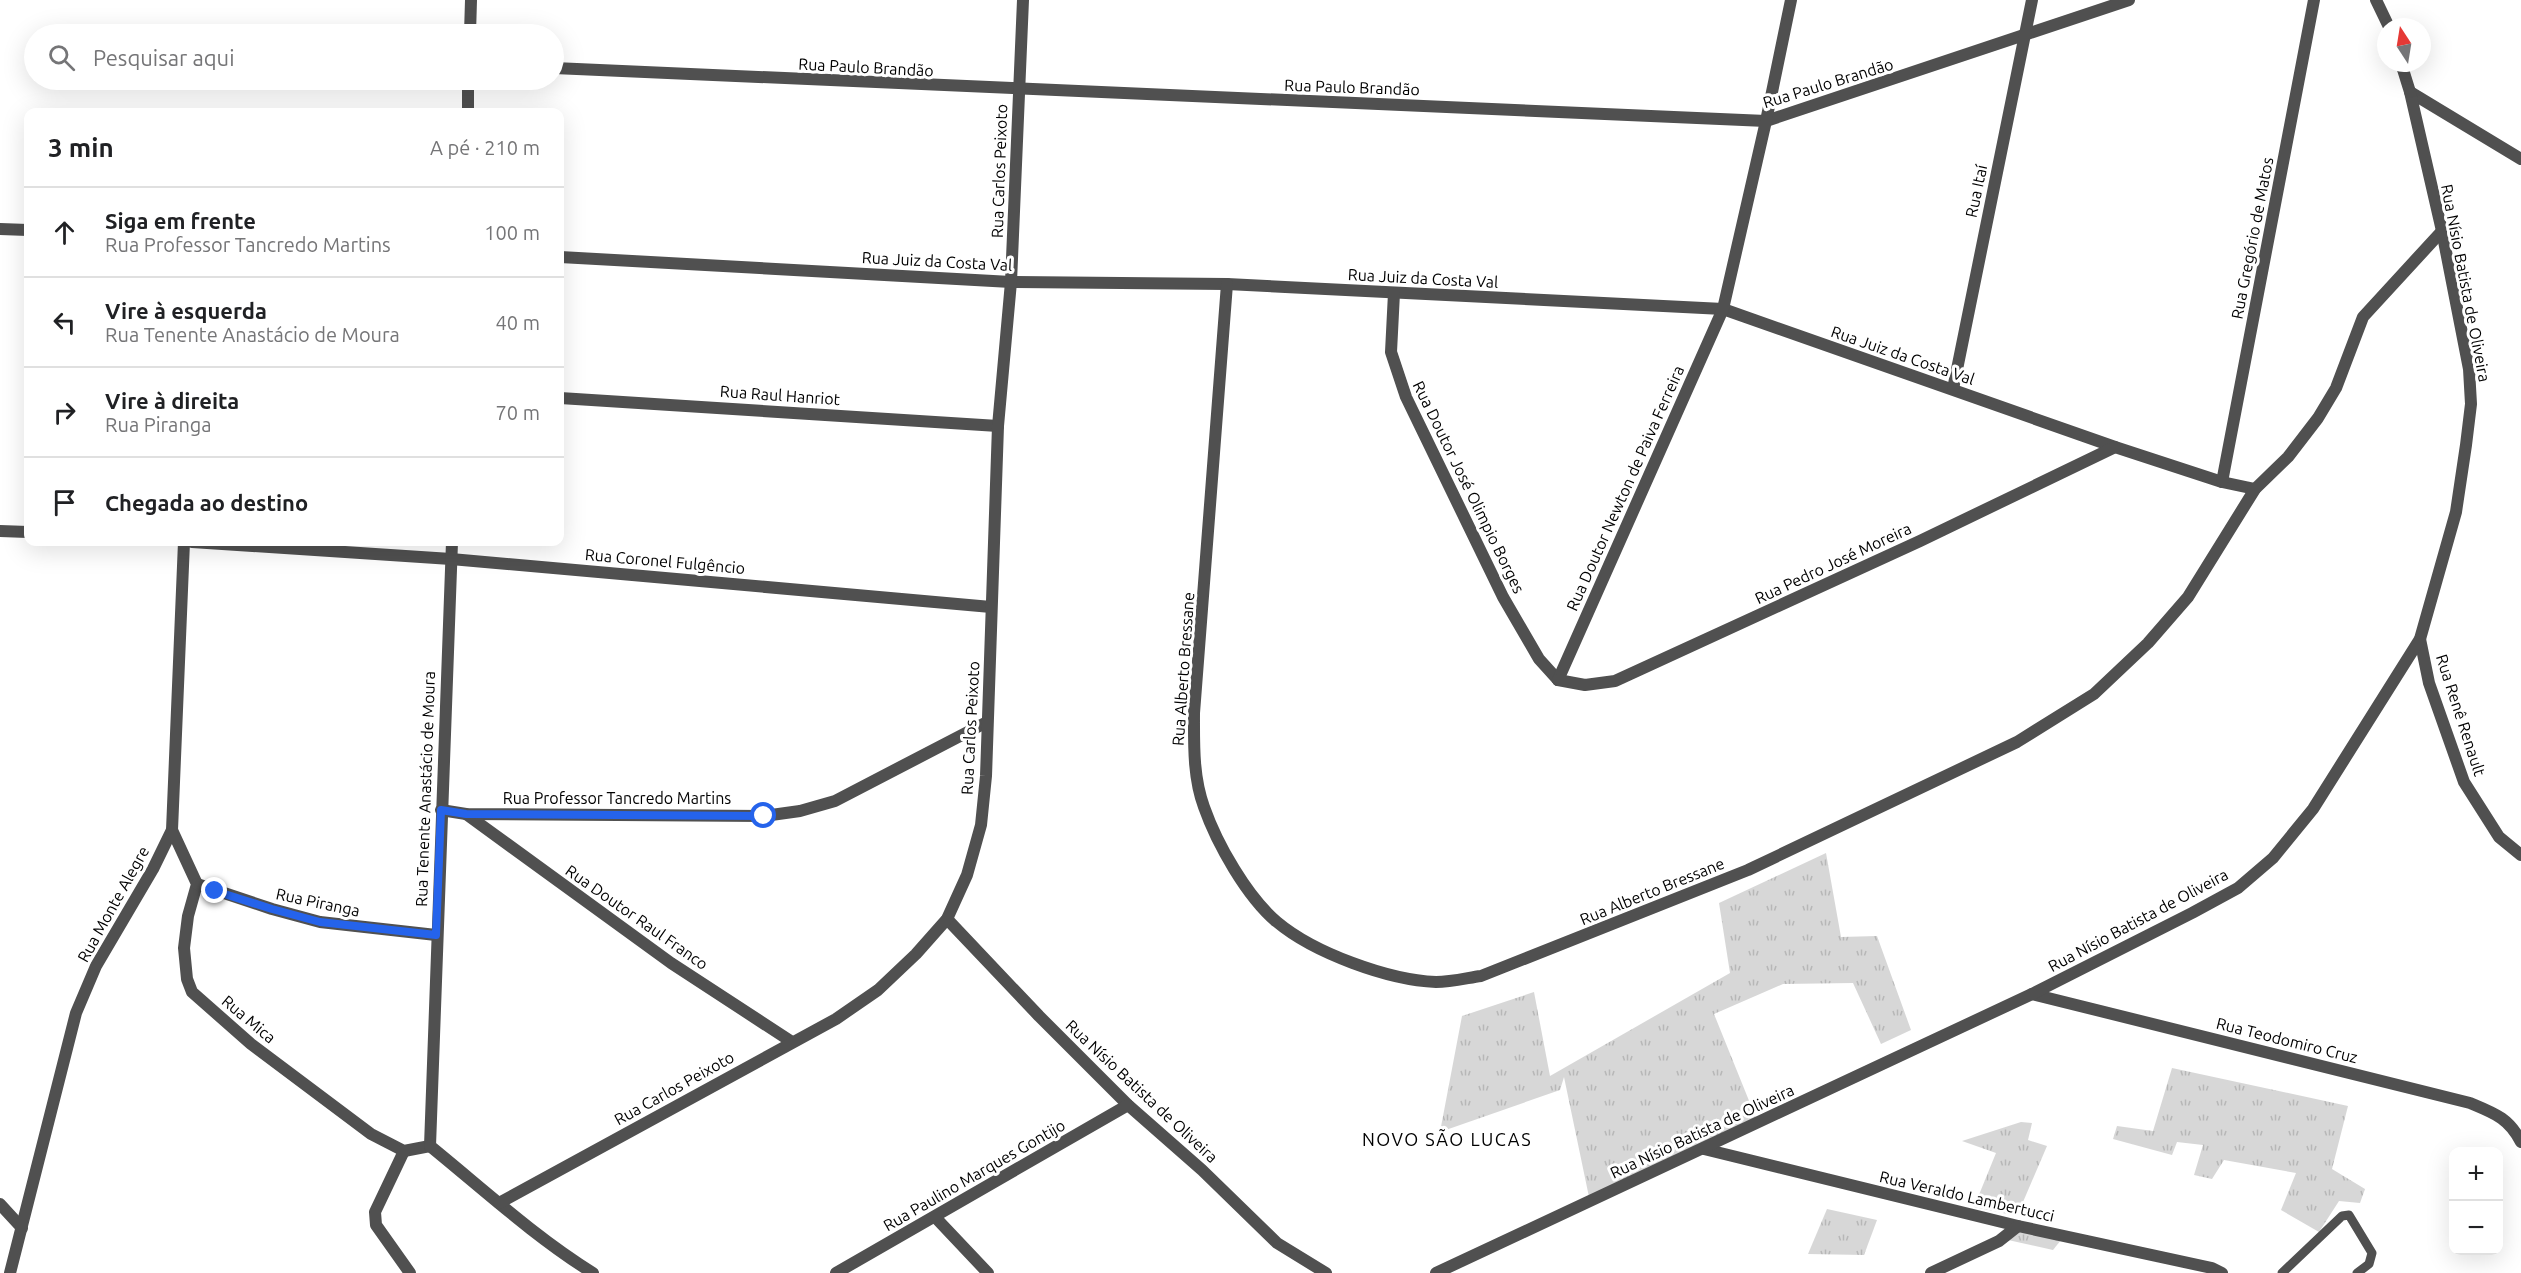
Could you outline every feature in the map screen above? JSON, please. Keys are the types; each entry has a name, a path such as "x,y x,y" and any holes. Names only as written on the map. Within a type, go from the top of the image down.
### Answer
{"street":[{"path":"470,24 471,0"},
{"name":"Rua Carlos Peixoto","path":"499,1203 836,1019 878,990 916,954 946,919 967,875 981,825 998,426 1011,282 1023,0"},
{"name":"Rua Doutor Newton de Paiva Ferreira","path":"1558,680 1723,309 1791,0"},
{"name":"Rua Itaí","path":"1953,389 2032,0"},
{"name":"Rua Paulo Brandão","path":"564,68 1766,121 2025,37 2129,0"},
{"name":"Rua Gregório de Matos","path":"2222,482 2314,0"},
{"path":"2376,0 2385,18"},
{"name":"Rua Nísio Batista de Oliveira","path":"1436,1273 2032,994 2238,888 2273,858 2324,793 2420,639 2456,512 2471,404 2469,369 2442,231 2404,72"},
{"path":"468,90 468,108"},
{"path":"2410,92 2521,159"},
{"path":"0,229 24,230"},
{"name":"Rua Alberto Bressane","path":"1227,284 1194,713 1194,761 1204,807 1224,853 1245,886 1276,922 1318,948 1397,978 1439,982 1481,976 1748,870 2017,742 2094,694 2148,643 2188,597 2255,489 2288,457 2318,418 2336,388 2363,317 2442,231"},
{"name":"Rua Juiz da Costa Val","path":"564,257 1011,282 1227,284 1723,309 2115,447 2222,482 2255,489"},
{"name":"Rua Doutor José Olimpio Borges","path":"1394,293 1391,352 1406,397 1503,597 1539,659 1558,680"},
{"name":"Rua Raul Hanriot","path":"564,398 998,426"},
{"name":"Rua Pedro José Moreira","path":"1558,680 1585,685 1616,681 1920,541 2115,447"},
{"path":"0,531 24,532"},
{"name":"Rua Monte Alegre","path":"10,1273 76,1013 96,966 153,870 172,831 184,546"},
{"name":"Rua Coronel Fulgêncio","path":"253,546 451,559 991,607"},
{"name":"Rua Tenente Anastácio de Moura","path":"430,1146 452,546"},
{"name":"Rua Renê Renault","path":"2420,639 2430,683 2464,782 2499,837 2521,855"},
{"name":"Rua Professor Tancredo Martins","path":"441,810 466,814 764,816 800,811 835,801 987,722"},
{"name":"Rua Doutor Raul Franco","path":"466,814 671,963 792,1042"},
{"path":"172,831 196,884"},
{"name":"Rua Piranga","path":"196,884 320,922 436,935"},
{"name":"Rua Mica","path":"196,884 188,916 184,948 187,979 192,992 251,1044 371,1134 404,1151"},
{"name":"Rua Nísio Batista de Oliveira","path":"946,919 1128,1105 1202,1170 1277,1243 1326,1273"},
{"name":"Rua Teodomiro Cruz","path":"2032,994 2470,1103 2494,1113 2512,1126 2521,1142"},
{"name":"Rua Paulino Marques Gontijo","path":"836,1273 1128,1105"},
{"path":"410,1273 376,1225 375,1212 404,1151 430,1146 573,1261 593,1273"},
{"name":"Rua Veraldo Lambertucci","path":"1704,1149 2018,1226 2212,1268 2222,1273"},
{"path":"0,1204 22,1228"},
{"path":"935,1217 988,1273"},
{"path":"1931,1273 1999,1241 2018,1226"}],"lane":[{"path":"2282,1273 2342,1216 2349,1215 2372,1253 2370,1264 2357,1273"}],"green space":[{"path":"1826,853 1841,937 1877,936 1911,1030 1881,1044 1853,983 1783,984 1714,1014 1756,1118 1589,1197 1564,1077 1560,1090 1440,1132 1462,1016 1534,992 1550,1076 1730,973 1719,903"},
{"path":"2172,1068 2348,1106 2332,1169 2365,1189 2360,1203 2339,1201 2319,1232 2281,1210 2296,1173 2224,1160 2212,1179 2194,1175 2203,1145 2177,1142 2172,1155 2113,1139 2117,1126 2153,1131"},
{"path":"2021,1122 2032,1123 2028,1140 2047,1146 2017,1216 1974,1207 1996,1153 1962,1141"},
{"path":"1827,1209 1877,1220 1864,1255 1808,1254"},
{"path":"2018,1231 2061,1240 2053,1250 2008,1240"}],"district":[{"name":"NOVO SÃO LUCAS","path":"1447,1140"}],"route":[{"path":"215,891 320,922 436,935 441,810 466,814 764,816"}]}
